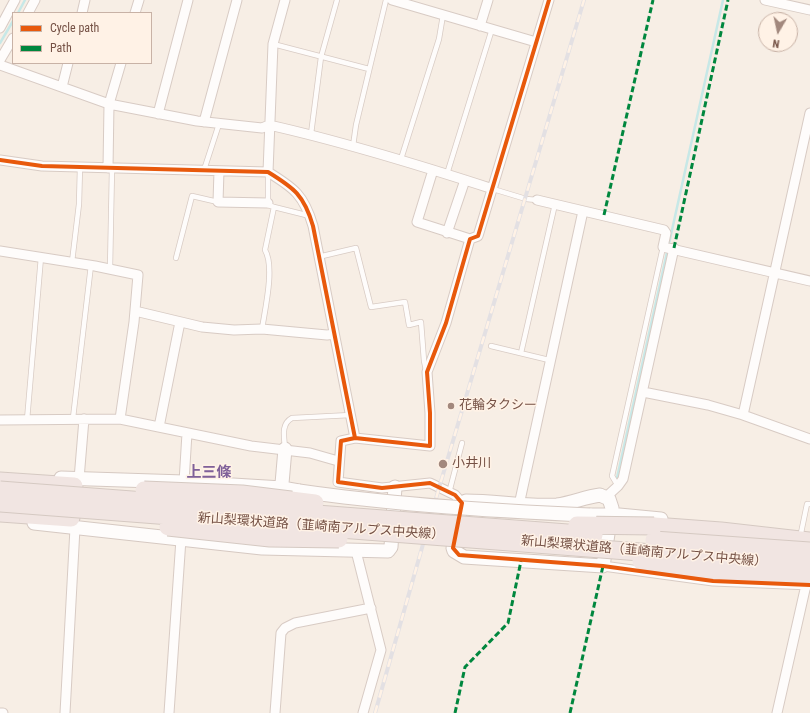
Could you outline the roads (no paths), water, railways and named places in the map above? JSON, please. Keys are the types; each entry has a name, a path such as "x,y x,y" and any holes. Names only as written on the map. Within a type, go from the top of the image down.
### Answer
{"highway":[{"path":"0,481 76,482 242,494 482,533"},
{"name":"新山梨環状道路（韮崎南アルプス中央線）","path":"0,490 482,533 550,544 810,565"},
{"name":"新山梨環状道路（韮崎南アルプス中央線）","path":"0,503 482,533 532,530 810,551"},
{"path":"0,513 73,523 156,525 270,538 482,533"},
{"path":"532,530 555,525 654,526 807,536"},
{"path":"550,544 594,555 698,570 809,582"}],"street":[{"path":"0,28 15,0"},
{"path":"29,12 35,0"},
{"path":"82,12 85,0"},
{"path":"135,12 139,0"},
{"path":"158,114 188,0"},
{"path":"204,122 237,0"},
{"path":"268,172 273,44 285,0"},
{"path":"392,0 536,42"},
{"path":"480,26 488,0"},
{"path":"434,170 417,222 447,233 470,239 478,236 549,0"},
{"path":"765,0 810,10"},
{"path":"0,60 12,40"},
{"path":"62,87 68,64"},
{"path":"110,168 109,104 121,64"},
{"path":"0,65 109,104 204,122 262,128 269,125 311,134 401,159 493,189"},
{"path":"743,415 810,113"},
{"path":"0,160 42,166 268,172 288,184 299,195 308,208 355,438"},
{"path":"219,171 218,202 271,205"},
{"path":"447,233 465,180"},
{"path":"537,200 664,230 666,233 663,247 674,248 810,281"},
{"path":"519,505 549,360 583,211"},
{"path":"470,239 446,323 427,372 430,414 430,446 355,438 341,441 338,461 338,482 382,488 430,483 459,499 462,504 453,548 459,555 603,566 713,581 809,582 777,713"},
{"path":"606,497 623,479 674,248"},
{"path":"0,251 90,265 138,275 135,311 120,419"},
{"path":"135,311 202,327 234,330 262,329 319,335 334,334"},
{"path":"159,427 180,322"},
{"path":"643,392 708,405 743,415 810,439"},
{"path":"0,420 73,418 120,419 251,446 310,453 338,461"},
{"path":"76,482 84,418"},
{"path":"184,482 187,433"},
{"path":"276,548 285,449"},
{"path":"0,476 76,482 184,482 282,488 402,503 515,512 611,516 620,515 714,523 807,536"},
{"path":"0,520 73,523 181,539 276,548 388,551 391,547 395,487"},
{"path":"462,504 466,501 475,501 519,505 557,505 577,502 600,495 606,497 612,505 603,566"},
{"path":"65,713 73,523"},
{"path":"169,713 181,539"},
{"path":"356,551 381,650 363,713"},
{"path":"275,713 281,633 285,628 294,623 370,608"}],"lane":[{"path":"311,134 321,57 336,0"},
{"path":"353,146 356,125 386,0"},
{"path":"401,159 439,39 443,15"},
{"path":"447,174 492,29"},
{"path":"273,44 369,69"},
{"path":"204,170 219,124"},
{"path":"72,262 79,204 80,167"},
{"path":"110,168 110,269"},
{"path":"262,329 268,275 268,256 265,250 271,205 268,172"},
{"path":"493,189 526,199 537,200"},
{"path":"176,258 192,196 218,202"},
{"path":"521,353 555,204"},
{"path":"271,205 310,216"},
{"path":"618,486 612,476 663,247"},
{"path":"318,257 356,248 371,307 405,302 409,325 421,322 424,361 427,372"},
{"path":"27,420 41,257"},
{"path":"73,418 90,265"},
{"path":"491,346 549,360"},
{"path":"285,449 284,426 286,421 292,418 351,415"},
{"path":"449,493 462,443"},
{"path":"807,536 807,504 810,504"}],"waterway":[{"path":"19,12 25,0"},
{"path":"617,478 723,0"},
{"path":"0,43 12,23"}],"railway":[{"path":"375,713 439,488 584,0"}],"place":[{"name":"花輪タクシー","path":"451,406"},
{"name":"小井川","path":"443,464"}],"district":[{"name":"上三條","path":"209,473"}]}
